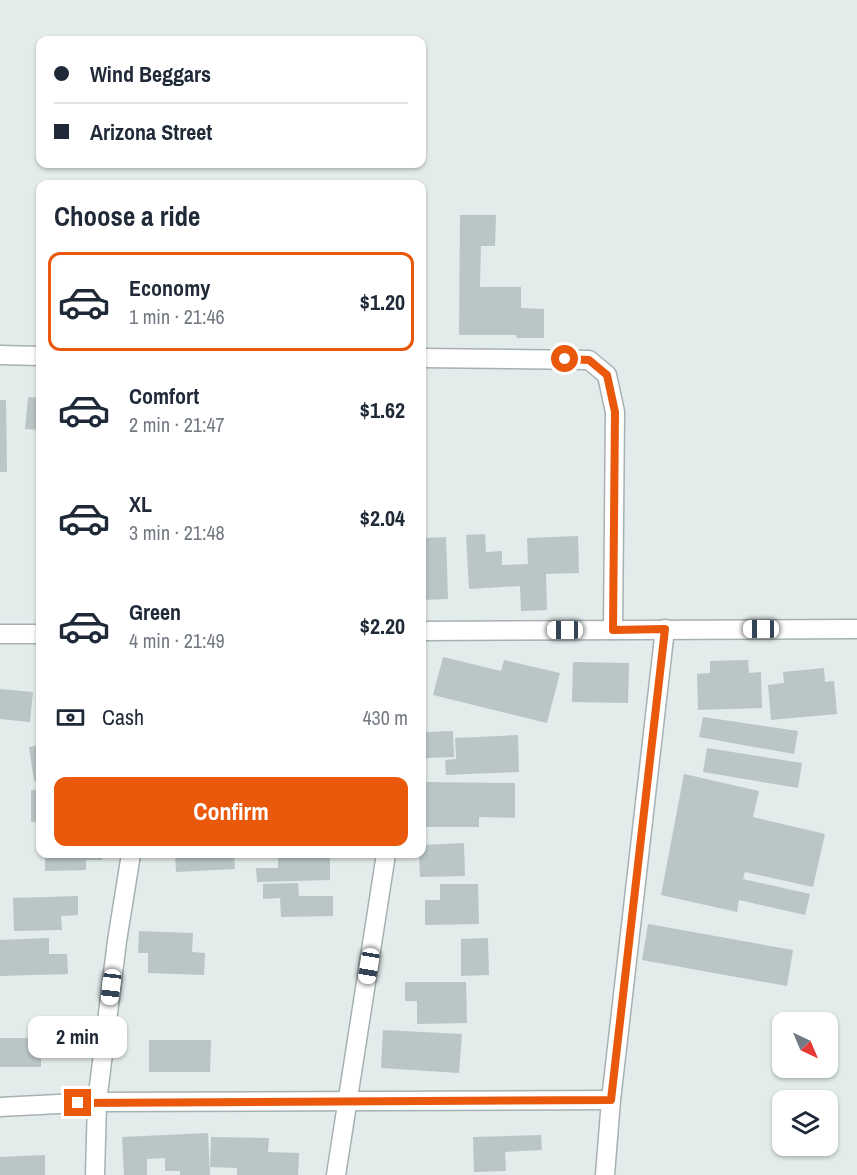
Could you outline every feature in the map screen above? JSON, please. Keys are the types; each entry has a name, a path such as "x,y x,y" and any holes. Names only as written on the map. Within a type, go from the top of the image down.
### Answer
{"street":[{"path":"0,356 36,356"},
{"path":"426,358 589,360 607,375 615,412 613,630"},
{"path":"605,1175 611,1100 665,629"},
{"path":"426,631 857,629"},
{"path":"0,634 36,634"},
{"path":"95,1175 97,1102 117,940 130,858"},
{"path":"336,1175 385,858"},
{"path":"0,1107 97,1102 611,1100"}],"building":[{"path":"460,215 496,215 495,246 481,246 480,287 521,287 521,308 544,309 544,338 517,338 516,335 459,335"},
{"path":"28,397 36,398 36,430 25,429"},
{"path":"0,400 6,400 7,472 0,472"},
{"path":"485,534 486,552 502,551 502,565 528,564 527,538 578,536 579,573 546,574 547,610 521,611 520,586 469,589 466,535"},
{"path":"446,537 448,599 426,600 426,538"},
{"path":"443,657 501,671 504,660 560,673 547,723 433,695"},
{"path":"748,660 749,673 761,672 762,708 698,710 697,674 710,673 710,661"},
{"path":"573,662 629,663 628,703 572,702"},
{"path":"824,668 825,682 834,681 837,714 771,720 768,685 784,683 783,672"},
{"path":"0,689 33,692 30,722 0,719"},
{"path":"703,717 798,731 794,754 699,737"},
{"path":"453,731 454,757 426,758 426,732"},
{"path":"518,735 519,772 446,775 445,760 456,759 455,738"},
{"path":"36,746 36,781 34,781 29,747"},
{"path":"707,748 802,763 798,788 703,772"},
{"path":"684,774 759,791 753,817 825,834 813,887 745,872 743,879 810,894 805,915 739,900 737,912 661,895"},
{"path":"426,782 515,783 515,818 479,817 479,827 426,827"},
{"path":"31,790 36,790 36,822 31,822"},
{"path":"464,843 465,876 420,877 419,858 426,858 426,845"},
{"path":"45,858 102,858 102,860 86,860 86,870 45,871"},
{"path":"175,858 234,858 235,869 176,872"},
{"path":"278,858 330,858 330,880 257,882 256,868 278,868"},
{"path":"298,883 299,896 333,896 333,916 281,917 280,898 263,899 263,884"},
{"path":"440,884 478,884 479,924 425,925 425,900 440,900"},
{"path":"78,896 78,915 61,916 62,930 14,931 13,898"},
{"path":"648,924 793,950 787,986 642,960"},
{"path":"139,931 193,933 192,952 205,953 204,975 148,973 148,953 138,953"},
{"path":"49,938 49,954 67,954 68,974 0,976 0,940"},
{"path":"488,938 489,975 461,976 461,939"},
{"path":"405,982 466,982 467,1023 417,1024 417,1001 405,1001"},
{"path":"383,1030 462,1034 459,1073 381,1068"},
{"path":"0,1038 41,1038 41,1067 0,1067"},
{"path":"149,1040 211,1040 210,1072 149,1072"},
{"path":"208,1133 210,1175 180,1175 180,1171 165,1171 165,1158 147,1159 147,1175 124,1175 122,1137"},
{"path":"541,1135 542,1150 505,1152 506,1171 474,1172 473,1137"},
{"path":"211,1137 269,1138 268,1152 299,1153 298,1175 237,1175 237,1168 210,1167"},
{"path":"45,1155 45,1175 0,1175 0,1157"}],"route":[{"path":"78,1103 611,1100 665,629 613,630 615,412 607,375 589,360 565,359"}]}
